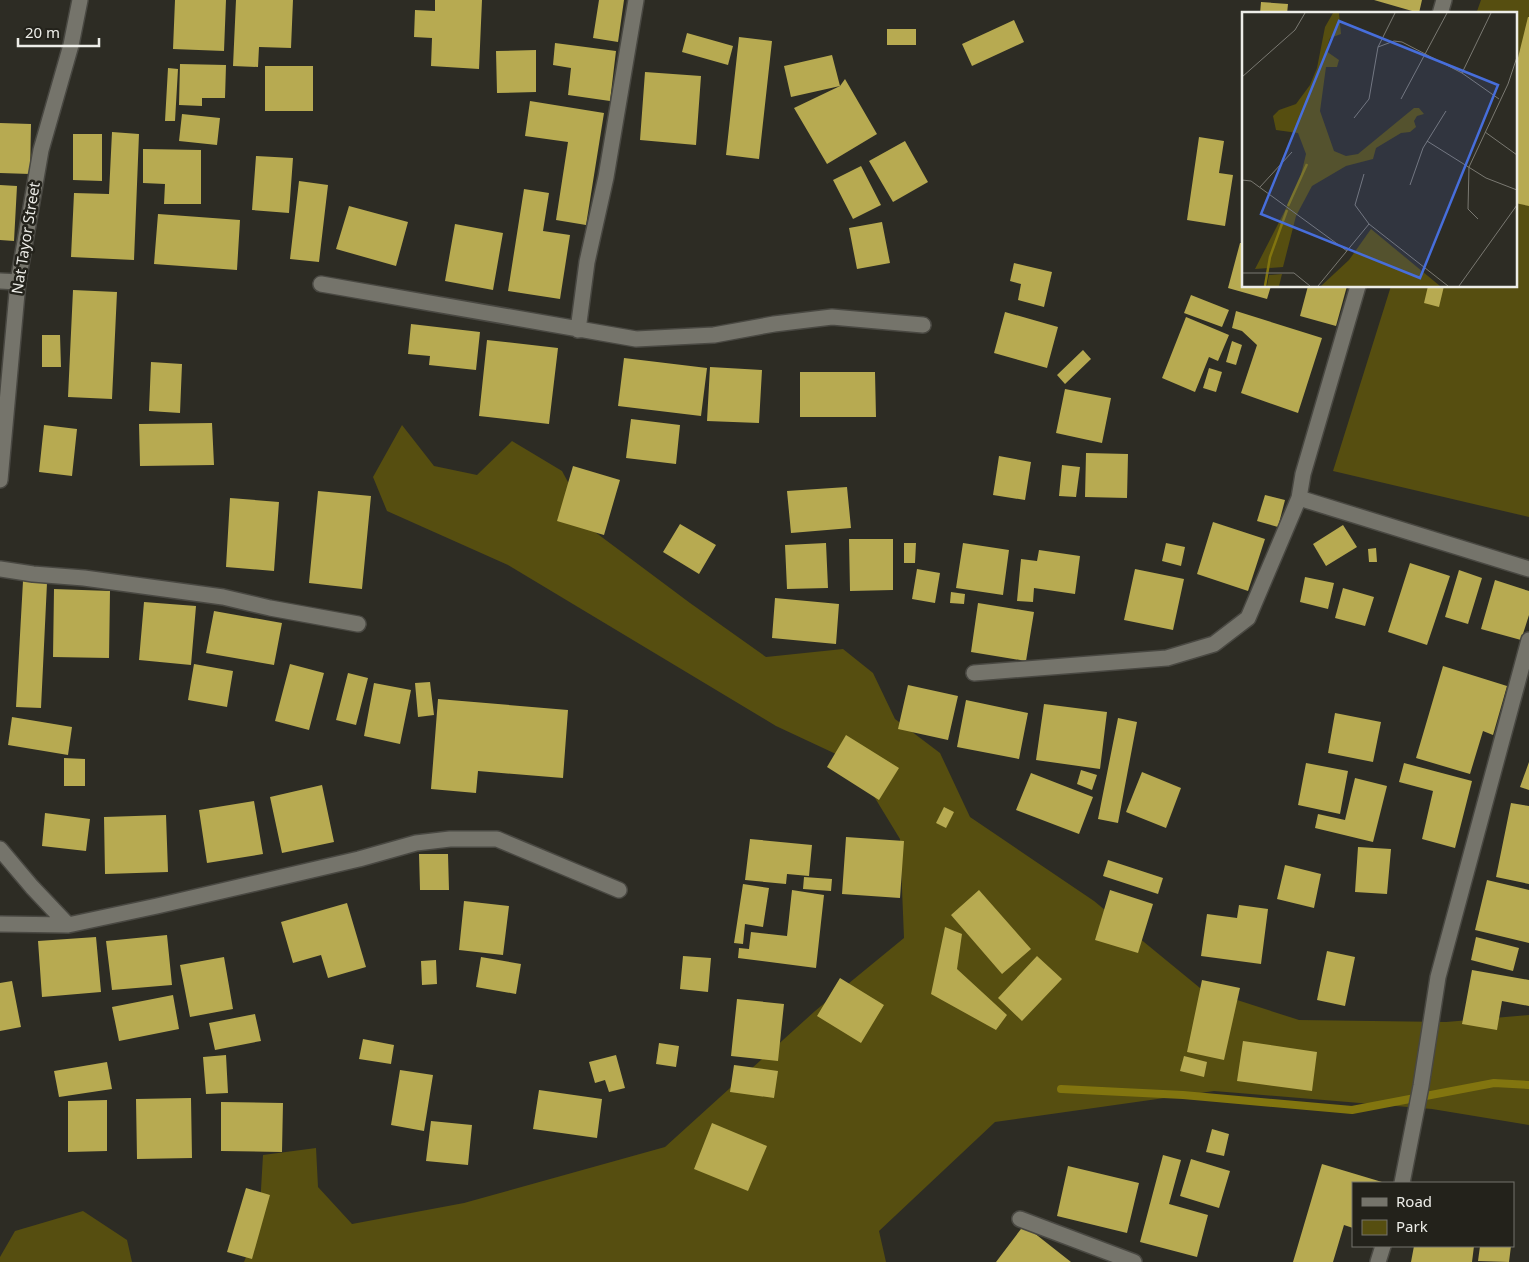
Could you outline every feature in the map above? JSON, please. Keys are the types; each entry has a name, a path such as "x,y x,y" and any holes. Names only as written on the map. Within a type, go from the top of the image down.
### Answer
{"street":[{"name":"Nat Tayor Street","path":"0,480 18,282 40,150 71,45 80,0"},
{"path":"578,330 587,262 606,177 636,0"},
{"path":"0,281 18,282"},
{"path":"321,284 636,339 714,335 774,324 832,317 923,326"},
{"path":"974,673 1167,658 1214,644 1248,618 1299,498 1303,474 1357,288"},
{"path":"1299,498 1529,569"},
{"path":"0,569 84,578 223,597 270,608 358,624"},
{"path":"1402,1182 1421,1086 1438,977 1529,640"},
{"path":"0,924 68,924 157,906 350,862 416,843 450,839 497,839 619,890"},
{"path":"0,849 32,887 68,924"},
{"path":"1020,1220 1134,1262"},
{"path":"1378,1262 1383,1247"}],"green space":[{"path":"1481,0 1529,0 1529,517 1333,471 1390,288 1516,288 1516,12 1477,12"},
{"path":"402,425 434,466 477,475 512,441 562,471 595,532 766,657 843,649 873,673 895,719 940,753 970,817 1094,901 1200,988 1299,1020 1446,1022 1529,1015 1529,1125 1432,1109 1214,1091 995,1122 879,1231 886,1262 244,1262 259,1224 263,1155 316,1148 318,1187 352,1224 464,1203 665,1147 815,1011 904,938 900,839 853,762 776,726 508,565 387,511 373,477"},
{"path":"83,1211 127,1240 132,1262 0,1262 0,1257 15,1231"}],"building":[{"path":"175,0 226,0 224,51 173,49"},
{"path":"236,0 293,0 291,48 259,47 258,67 233,66"},
{"path":"435,0 482,0 479,69 431,66 432,38 414,37 415,10 435,11"},
{"path":"599,0 624,0 618,42 593,38"},
{"path":"1374,0 1422,0 1419,12"},
{"path":"1261,2 1288,4 1287,12 1260,12"},
{"path":"1529,17 1529,206 1516,203 1516,66"},
{"path":"1014,20 1024,42 972,66 962,44"},
{"path":"887,29 916,29 916,45 887,45"},
{"path":"687,33 733,46 728,65 682,52"},
{"path":"739,37 772,41 759,159 726,155"},
{"path":"555,43 616,51 610,101 568,95 571,68 553,65"},
{"path":"536,50 536,92 497,93 496,51"},
{"path":"832,55 840,86 791,97 784,66"},
{"path":"180,64 226,65 225,98 202,98 202,106 179,105"},
{"path":"265,66 313,66 313,111 265,111"},
{"path":"168,68 178,69 175,121 165,121"},
{"path":"645,72 701,76 696,145 640,140"},
{"path":"845,79 877,134 827,164 794,108 840,86"},
{"path":"530,101 604,113 586,225 556,220 568,142 525,136"},
{"path":"182,114 220,118 217,145 179,141"},
{"path":"0,123 31,124 30,174 0,173"},
{"path":"112,132 139,134 134,260 71,257 74,193 109,194"},
{"path":"73,134 102,134 102,181 73,180"},
{"path":"1199,137 1224,141 1219,173 1233,175 1225,226 1187,220"},
{"path":"905,141 928,182 893,202 869,161"},
{"path":"143,149 201,150 201,204 164,204 165,184 143,183"},
{"path":"256,156 293,158 289,213 252,210"},
{"path":"861,166 881,205 853,219 833,180"},
{"path":"299,181 328,185 319,262 290,259"},
{"path":"0,185 17,186 14,241 0,240"},
{"path":"524,189 549,193 543,231 570,235 560,299 508,291"},
{"path":"349,206 408,222 396,266 336,249"},
{"path":"158,214 240,220 237,270 154,264"},
{"path":"882,222 890,263 857,269 849,228"},
{"path":"455,224 503,233 493,290 445,281"},
{"path":"1240,243 1242,243 1242,288 1270,288 1267,299 1228,288"},
{"path":"1014,263 1052,272 1044,307 1018,300 1021,284 1010,281"},
{"path":"1307,288 1346,288 1336,326 1300,316"},
{"path":"1428,288 1444,288 1439,307 1424,303"},
{"path":"73,290 117,292 112,399 68,397"},
{"path":"1191,295 1229,310 1222,327 1184,313"},
{"path":"1236,311 1322,338 1298,413 1241,393 1257,345 1242,331 1232,328"},
{"path":"1005,312 1058,327 1047,368 994,353"},
{"path":"1186,317 1229,335 1218,361 1209,357 1195,392 1162,378"},
{"path":"411,324 480,332 476,370 429,365 430,356 408,354"},
{"path":"42,335 60,335 61,367 42,367"},
{"path":"487,340 558,348 549,424 479,416"},
{"path":"1232,341 1242,345 1236,365 1226,362"},
{"path":"1083,350 1091,359 1065,384 1057,375"},
{"path":"624,358 707,368 701,416 618,406"},
{"path":"151,362 182,364 180,413 149,411"},
{"path":"710,367 762,370 759,423 707,421"},
{"path":"1209,368 1222,372 1216,392 1203,388"},
{"path":"800,372 875,372 876,417 800,417"},
{"path":"1065,389 1111,398 1102,443 1056,433"},
{"path":"631,419 680,425 676,464 626,458"},
{"path":"212,423 214,465 140,466 139,424"},
{"path":"44,425 77,429 72,476 39,472"},
{"path":"1086,453 1128,454 1127,498 1085,497"},
{"path":"999,456 1031,462 1025,500 993,495"},
{"path":"1062,465 1080,467 1076,497 1059,496"},
{"path":"573,466 620,480 604,535 557,521"},
{"path":"847,487 851,528 791,533 787,491"},
{"path":"318,491 371,496 362,589 309,583"},
{"path":"1265,495 1285,500 1278,527 1257,521"},
{"path":"230,498 279,502 274,571 226,567"},
{"path":"1213,522 1265,539 1248,591 1197,574"},
{"path":"680,524 716,545 699,574 663,552"},
{"path":"1343,525 1357,547 1326,566 1313,544"},
{"path":"849,539 893,539 893,590 850,591"},
{"path":"826,543 828,588 787,589 785,545"},
{"path":"904,543 916,543 915,563 904,563"},
{"path":"963,543 1009,550 1003,595 956,588"},
{"path":"1166,543 1185,547 1181,566 1162,561"},
{"path":"1376,548 1377,562 1369,562 1368,549"},
{"path":"1039,550 1080,556 1075,594 1034,588 1033,602 1017,601 1021,559 1037,561"},
{"path":"1410,563 1450,576 1427,645 1388,632"},
{"path":"917,569 940,573 935,603 912,599"},
{"path":"1135,569 1184,579 1173,630 1124,620"},
{"path":"1459,570 1482,578 1468,624 1445,617"},
{"path":"1305,577 1334,583 1328,609 1300,602"},
{"path":"1495,580 1529,591 1529,615 1521,640 1481,629"},
{"path":"23,581 47,583 41,708 16,707"},
{"path":"1343,588 1374,597 1365,626 1335,618"},
{"path":"54,589 110,591 109,658 53,657"},
{"path":"951,592 965,594 964,604 950,603"},
{"path":"775,598 839,604 836,644 772,638"},
{"path":"144,602 196,606 191,665 139,660"},
{"path":"978,603 1034,612 1026,661 971,652"},
{"path":"214,611 282,623 274,665 206,653"},
{"path":"194,664 233,671 227,707 188,700"},
{"path":"290,664 324,673 309,730 275,721"},
{"path":"1443,666 1507,686 1493,735 1483,731 1470,774 1416,758"},
{"path":"348,673 368,678 356,725 336,720"},
{"path":"430,682 434,715 418,717 415,683"},
{"path":"374,683 411,690 400,744 364,736"},
{"path":"908,685 958,696 948,740 898,729"},
{"path":"438,699 568,710 563,778 478,771 476,793 431,789"},
{"path":"966,700 1028,713 1019,759 957,747"},
{"path":"1044,704 1107,712 1100,769 1036,760"},
{"path":"1335,713 1381,722 1373,762 1328,753"},
{"path":"12,717 72,727 68,755 8,745"},
{"path":"1118,718 1137,722 1118,823 1098,819"},
{"path":"846,735 899,768 879,800 827,767"},
{"path":"64,758 85,759 85,786 64,786"},
{"path":"1529,762 1529,790 1520,787"},
{"path":"1306,763 1348,771 1340,814 1298,805"},
{"path":"1404,763 1472,781 1455,848 1422,839 1433,791 1399,782"},
{"path":"1081,770 1097,775 1092,790 1077,784"},
{"path":"1142,772 1181,788 1166,828 1126,812"},
{"path":"1031,773 1093,797 1079,834 1016,810"},
{"path":"1355,778 1387,786 1373,842 1315,828 1318,814 1345,820"},
{"path":"322,785 334,842 282,853 270,797"},
{"path":"254,801 263,854 207,863 199,810"},
{"path":"1511,803 1529,806 1529,884 1496,877"},
{"path":"944,807 954,812 946,828 936,823"},
{"path":"45,813 90,819 86,851 42,846"},
{"path":"166,815 168,872 105,874 104,817"},
{"path":"846,837 904,841 900,898 842,894"},
{"path":"750,839 812,845 809,876 787,874 786,884 745,880"},
{"path":"1358,847 1391,849 1387,894 1355,892"},
{"path":"419,854 448,854 449,890 420,890"},
{"path":"1108,860 1163,878 1158,894 1103,876"},
{"path":"1285,865 1321,874 1314,908 1277,899"},
{"path":"804,877 832,879 831,891 803,889"},
{"path":"1487,880 1529,890 1529,943 1475,930"},
{"path":"743,884 769,888 763,927 745,924 743,944 734,943"},
{"path":"792,890 824,895 816,968 738,958 739,948 749,949 751,932 787,936"},
{"path":"979,890 1031,949 1002,974 951,915"},
{"path":"1110,890 1153,904 1138,953 1095,940"},
{"path":"464,901 509,906 503,955 459,950"},
{"path":"347,903 366,967 328,978 321,955 293,963 281,922"},
{"path":"1239,905 1268,909 1261,964 1201,956 1207,914 1237,918"},
{"path":"945,927 962,934 957,969 1007,1015 996,1030 931,994"},
{"path":"167,935 172,985 112,990 106,941"},
{"path":"96,937 101,992 42,997 38,941"},
{"path":"1476,937 1519,948 1513,971 1471,960"},
{"path":"1327,951 1355,957 1345,1006 1317,1000"},
{"path":"683,956 711,958 708,992 680,989"},
{"path":"1037,956 1062,979 1022,1021 998,998"},
{"path":"224,957 233,1009 190,1017 180,965"},
{"path":"481,957 521,964 516,994 476,987"},
{"path":"436,960 437,984 422,985 421,961"},
{"path":"1472,970 1529,980 1529,1006 1502,1001 1497,1030 1462,1024"},
{"path":"840,978 884,1005 861,1043 817,1016"},
{"path":"1202,980 1240,988 1224,1060 1187,1052"},
{"path":"12,981 21,1027 0,1031 0,983"},
{"path":"173,995 179,1029 119,1041 112,1007"},
{"path":"737,999 784,1004 778,1061 731,1056"},
{"path":"255,1014 261,1041 215,1050 209,1023"},
{"path":"363,1039 394,1045 391,1064 359,1059"},
{"path":"1243,1041 1317,1052 1312,1091 1237,1081"},
{"path":"659,1043 679,1046 676,1067 656,1064"},
{"path":"226,1055 228,1093 206,1094 203,1057"},
{"path":"616,1055 625,1088 609,1092 605,1080 595,1083 589,1062"},
{"path":"1184,1056 1207,1062 1204,1077 1180,1071"},
{"path":"107,1062 112,1089 59,1097 54,1071"},
{"path":"734,1065 778,1071 774,1098 730,1092"},
{"path":"400,1070 433,1075 424,1131 391,1125"},
{"path":"539,1090 602,1099 597,1138 533,1129"},
{"path":"191,1098 192,1158 137,1159 136,1099"},
{"path":"107,1100 107,1151 68,1152 68,1101"},
{"path":"221,1102 283,1103 282,1152 221,1151"},
{"path":"431,1121 472,1125 468,1165 426,1161"},
{"path":"712,1123 767,1146 748,1191 694,1169"},
{"path":"1212,1129 1229,1134 1224,1156 1206,1152"},
{"path":"1163,1155 1181,1160 1169,1204 1208,1215 1197,1257 1140,1242"},
{"path":"1191,1159 1230,1171 1219,1208 1180,1196"},
{"path":"1322,1164 1382,1182 1352,1182 1352,1228 1344,1225 1333,1262 1293,1262"},
{"path":"1068,1166 1139,1183 1127,1233 1057,1216"},
{"path":"246,1188 270,1195 252,1259 227,1252"},
{"path":"1024,1225 1071,1262 996,1262"},
{"path":"1414,1247 1474,1247 1472,1262 1411,1262"},
{"path":"1480,1247 1511,1247 1509,1262 1478,1261"}],"waterway":[{"path":"1061,1089 1183,1095 1352,1110 1494,1083 1529,1085"}]}
